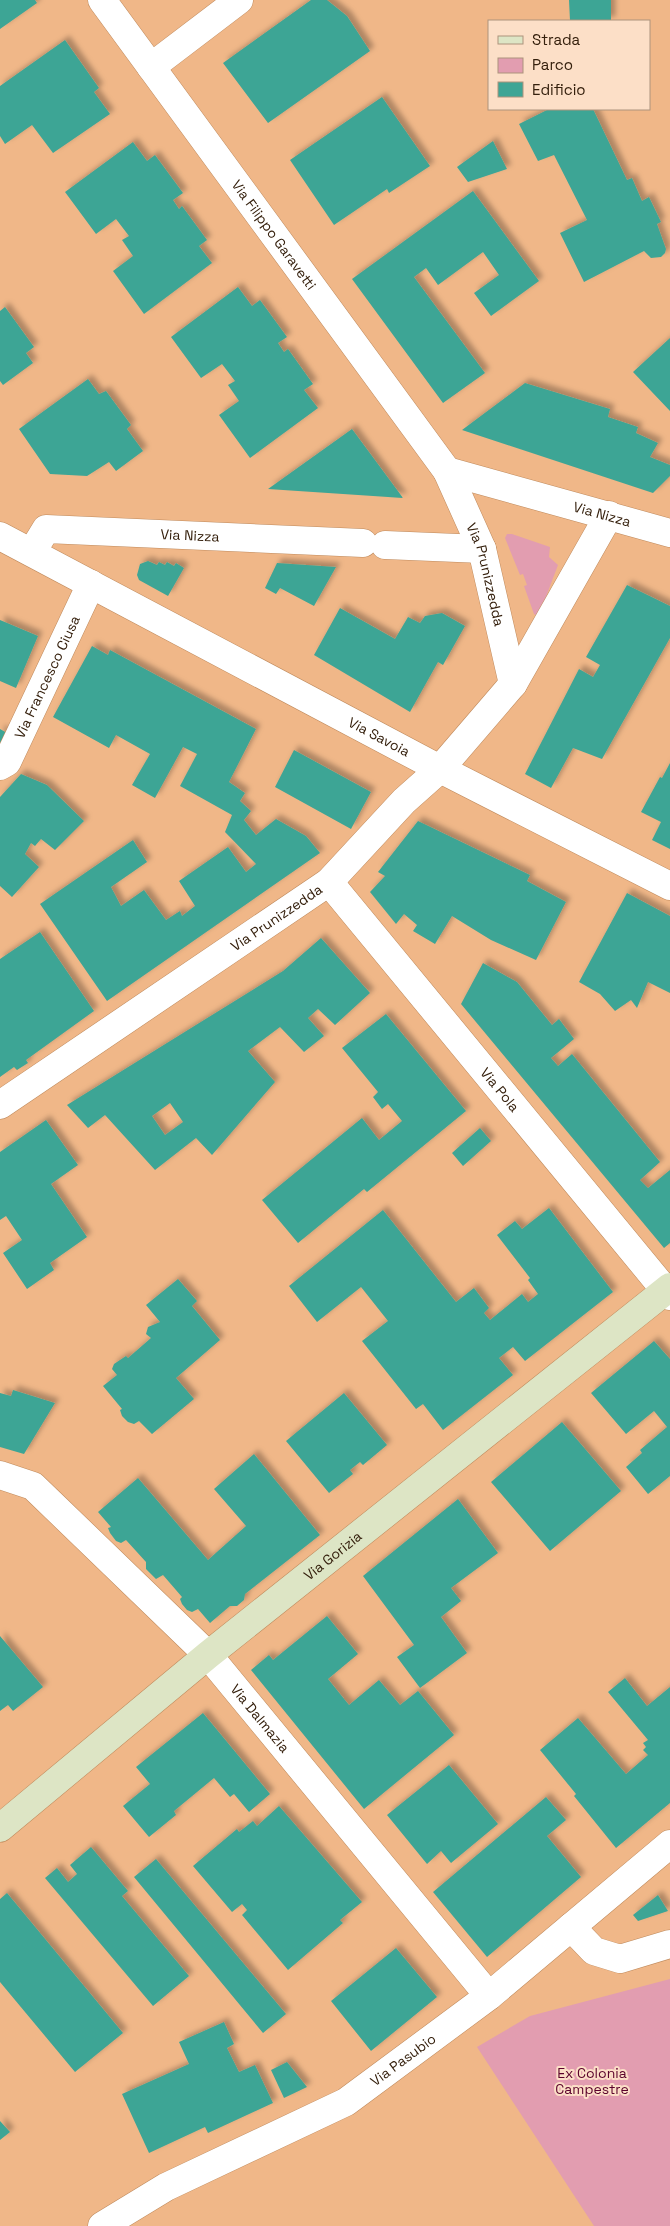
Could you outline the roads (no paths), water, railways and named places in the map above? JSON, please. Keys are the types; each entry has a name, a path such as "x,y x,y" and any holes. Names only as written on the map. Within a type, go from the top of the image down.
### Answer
{"main road":[{"name":"Via Gorizia","path":"0,1828 208,1655 669,1291"}],"street":[{"name":"Via Filippo Garavetti","path":"102,0 447,470"},
{"path":"151,67 239,0"},
{"name":"Via Nizza","path":"447,470 670,533"},
{"name":"Via Prunizzedda","path":"447,470 482,549 513,684"},
{"name":"Via Prunizzedda","path":"0,1105 330,882 404,800 440,769 513,684 609,515"},
{"name":"Via Nizza","path":"32,552 46,529 482,549"},
{"name":"Via Savoia","path":"0,536 440,769 670,886"},
{"name":"Via Francesco Ciusa","path":"0,766 7,762 90,584"},
{"name":"Via Pola","path":"330,882 669,1291"},
{"name":"Via Dalmazia","path":"0,1475 33,1486 208,1655 489,1996"},
{"name":"Via Pasubio","path":"102,2226 166,2187 346,2102 489,1996 670,1844"},
{"path":"571,1927 594,1951 620,1959 670,1944"}],"park label":[{"name":"Ex Colonia Campestre","path":"592,2082"}]}
